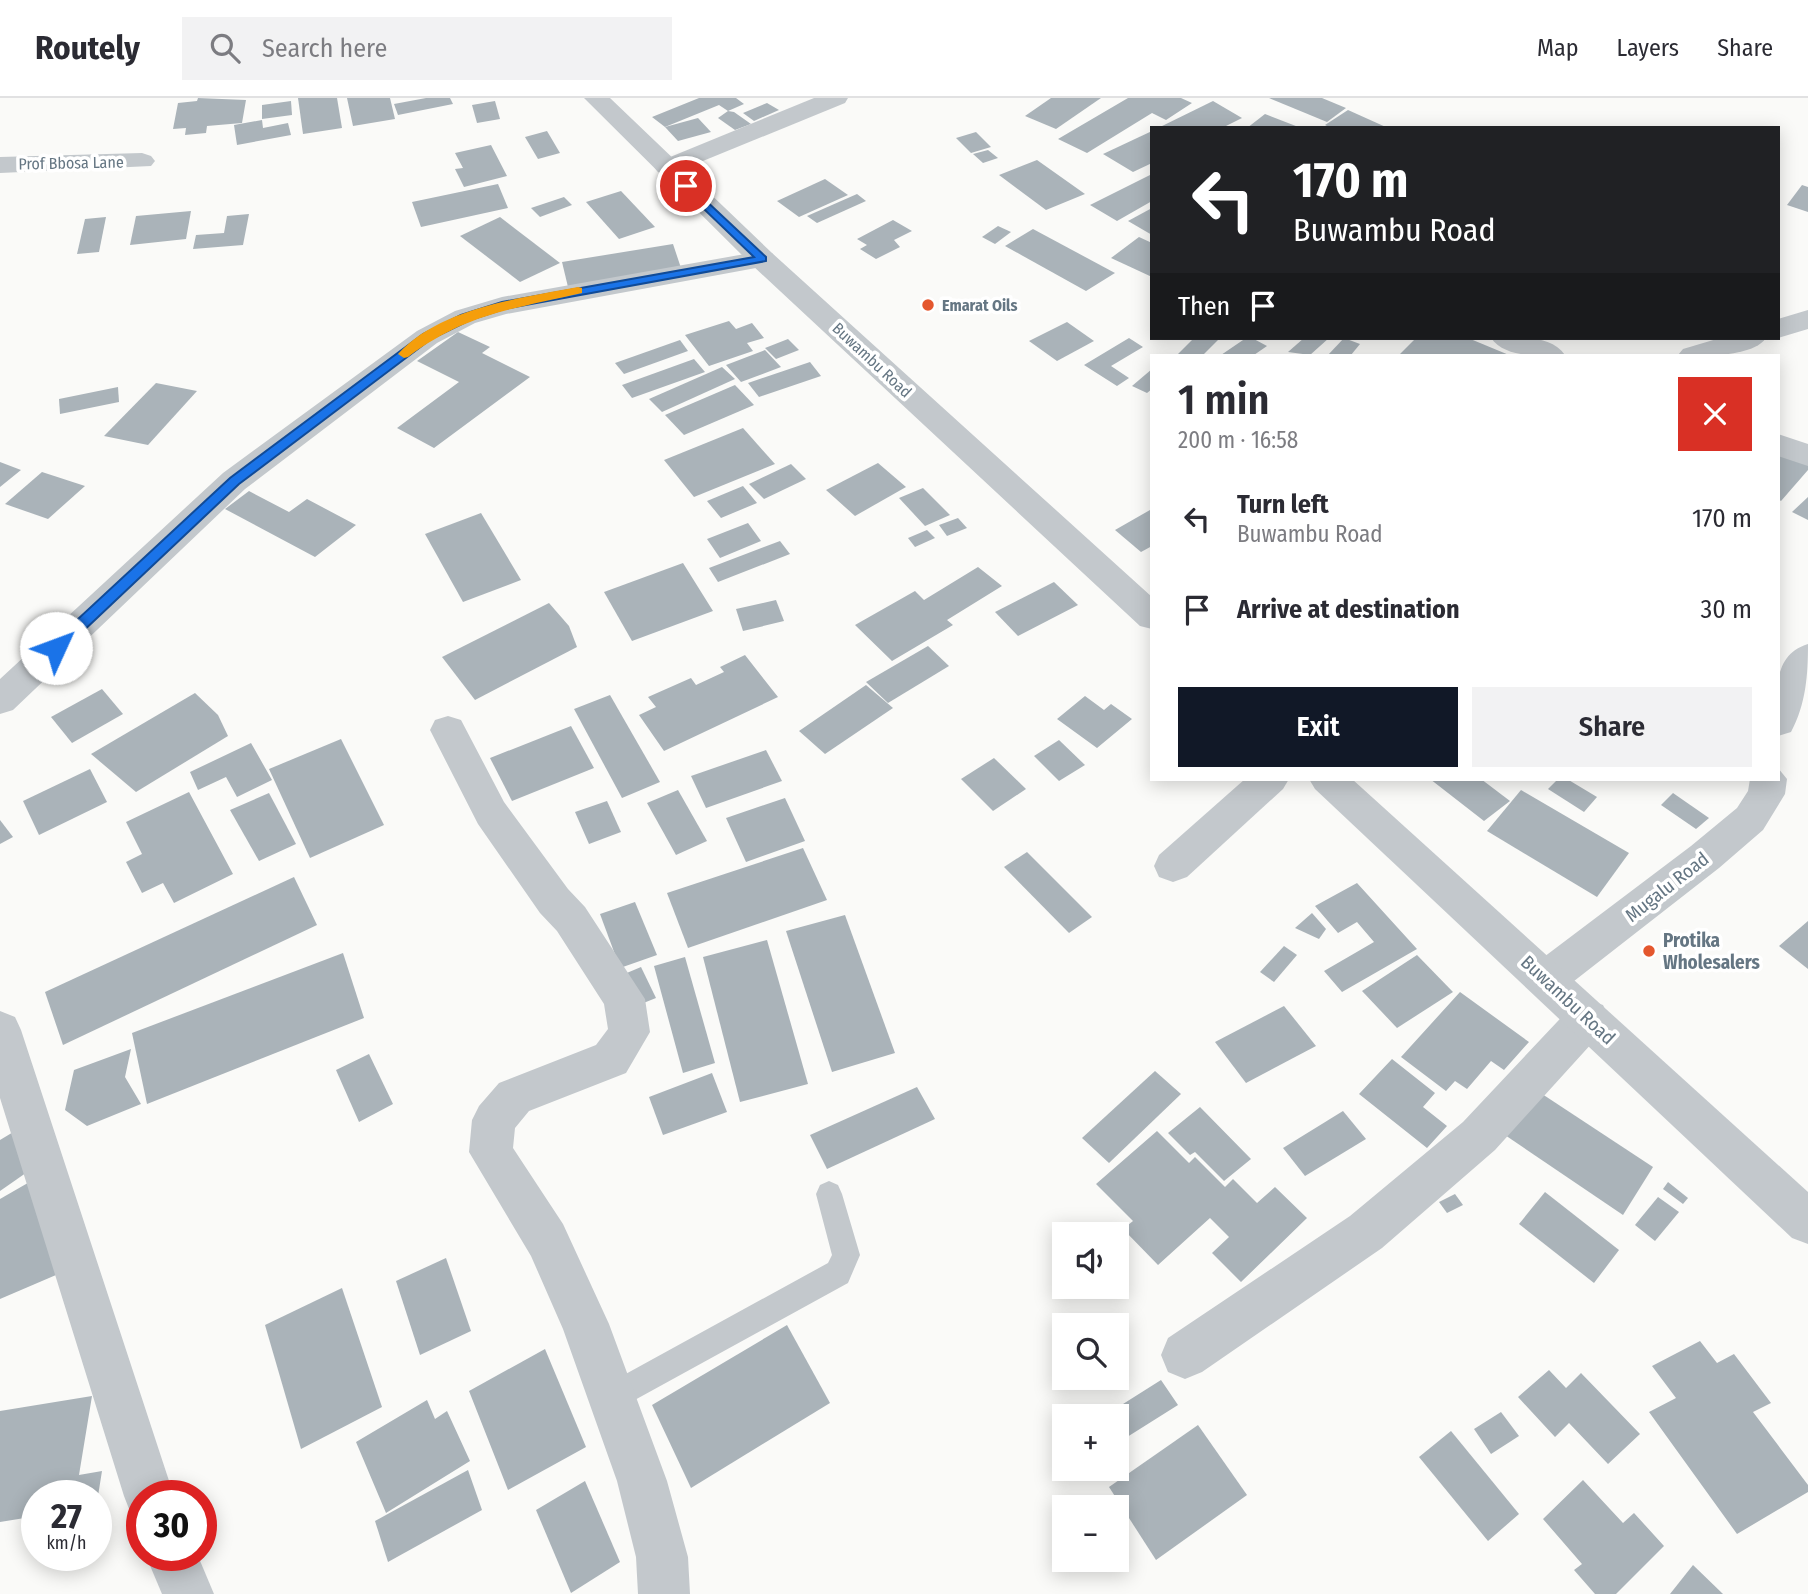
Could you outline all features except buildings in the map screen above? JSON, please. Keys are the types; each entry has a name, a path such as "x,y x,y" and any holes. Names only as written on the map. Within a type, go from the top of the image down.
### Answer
{"street":[{"name":"Buwambu Road","path":"596,98 762,259 1150,615"},
{"path":"667,167 836,98"},
{"name":"Prof Bbosa Lane","path":"0,165 142,161"},
{"path":"0,699 234,481 427,337 465,317 502,306 762,259"},
{"path":"1780,328 1808,319"},
{"path":"1511,340 1547,354"},
{"path":"1696,354 1744,340"},
{"path":"1780,445 1808,456"},
{"path":"1780,715 1799,664 1808,657"},
{"path":"447,730 491,813 554,901 571,919 624,999 629,1032 611,1059 514,1097 494,1120 491,1152 547,1240 585,1324 642,1481 662,1557 664,1594"},
{"path":"1173,866 1268,781"},
{"name":"Buwambu Road","path":"1330,781 1808,1222"},
{"name":"Mugalu Road","path":"1546,979 1705,858 1750,819 1766,794 1768,781"},
{"path":"1185,1355 1366,1232 1479,1136 1588,1018"},
{"path":"0,1030 144,1480"},
{"path":"178,1571 188,1594"}],"lane":[{"path":"612,1397 838,1273 846,1255 829,1194"}],"slow traffic":[{"path":"404,354 427,337 465,317 502,306 578,291"}],"place":[{"name":"Emarat Oils","path":"928,305"},
{"name":"Protika Wholesalers","path":"1649,951"}],"route":[{"path":"56,648 234,481 427,337 465,317 502,306 762,259 686,186"}]}
